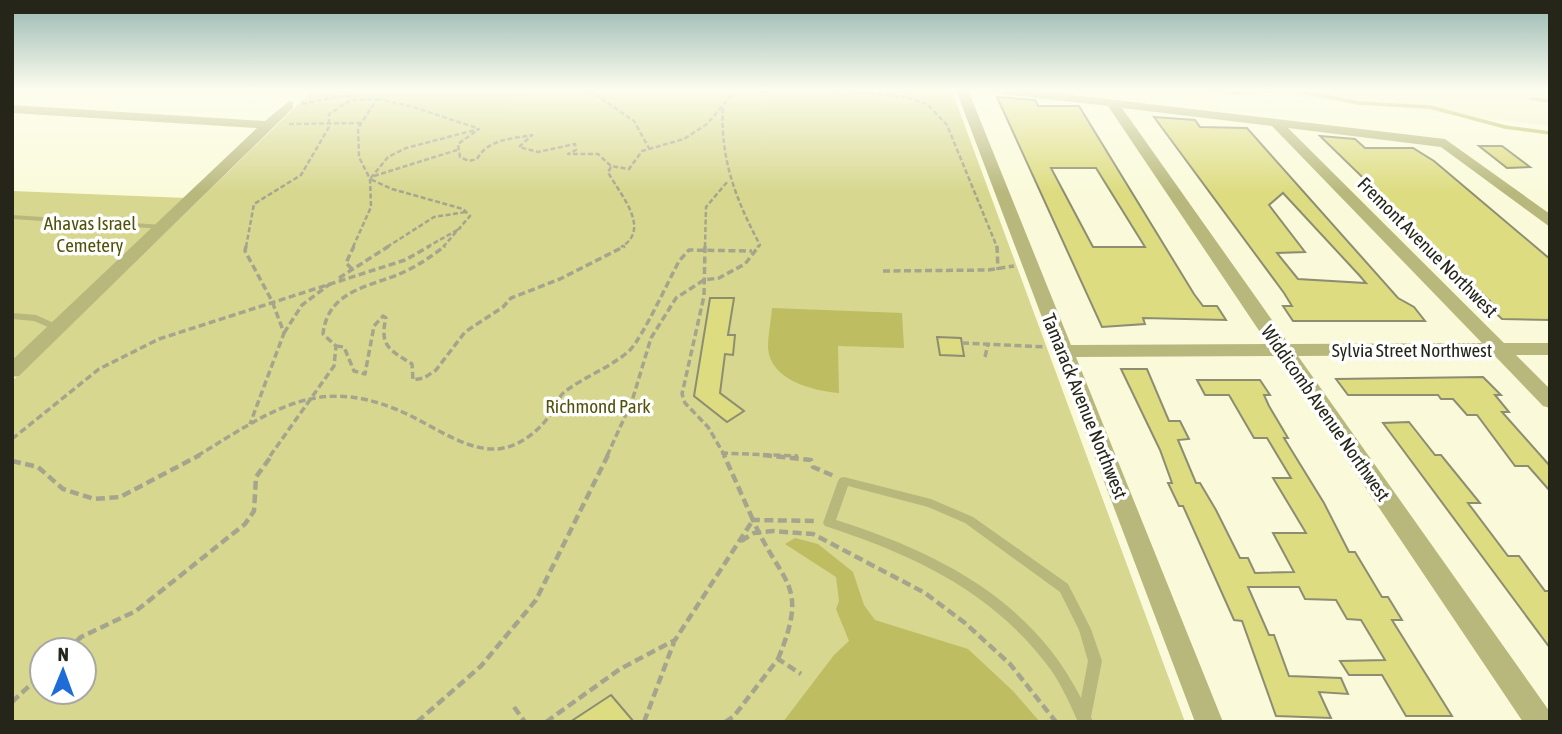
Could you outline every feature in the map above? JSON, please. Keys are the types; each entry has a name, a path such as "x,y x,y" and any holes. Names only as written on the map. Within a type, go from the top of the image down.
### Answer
{"street":[{"path":"12,371 269,124"},
{"name":"Tamarack Avenue Northwest","path":"975,124 1209,722"},
{"name":"Widdicomb Avenue Northwest","path":"1127,124 1540,722"},
{"name":"Fremont Avenue Northwest","path":"1277,124 1550,401"},
{"path":"1287,124 1445,143 1550,222"},
{"name":"Sylvia Street Northwest","path":"1063,349 1550,349"}],"lane":[{"path":"12,217 164,227"},
{"path":"12,316 46,321 52,326 53,332"},
{"path":"844,481 931,503 969,520 1064,588 1085,629 1095,661 1085,720 1056,666 1015,619 975,586 885,539 829,523 844,481"}],"path":[{"path":"301,124 341,124"},
{"path":"352,269 346,263 370,207 370,179 359,157 360,124"},
{"path":"465,124 479,129"},
{"path":"637,124 646,134 650,150"},
{"path":"479,129 458,144 460,157 470,161 481,157 483,148 490,144 532,135 519,148 522,151 535,152 575,144 576,150 568,154 598,154 611,166 633,167 642,151 685,141 704,124"},
{"path":"417,722 432,712 481,666 536,600 585,505 632,401 651,338 676,298 704,280 719,278 745,264 752,251 760,245 729,180 720,137 721,124"},
{"path":"946,124 997,240 999,270"},
{"path":"284,333 272,301 245,251 254,204 301,175 329,125"},
{"path":"370,179 388,157 406,148 479,129"},
{"path":"370,179 383,171 458,149"},
{"path":"370,179 466,212 470,216 466,225 423,262 396,276 353,289 335,307 323,325 323,334 336,346 344,347 354,371 365,374 374,326 383,316 386,318 382,334 389,349 412,364 413,380 424,378 436,370 465,332 503,307 511,298 560,279 626,245 632,238 634,216 608,172 611,166"},
{"path":"725,722 734,716 778,659 789,634 794,612 794,589 757,533 721,453 698,413 684,403 682,394 704,296 706,207 729,180"},
{"path":"249,426 284,333 302,305 352,269 434,217 466,212"},
{"path":"12,439 99,369 159,340 272,301 405,260 466,225"},
{"path":"12,461 38,467 63,489 94,499 120,497 183,465 275,409 313,397 348,396 383,402 461,440 489,449 510,448 528,438 551,414 563,392 631,349 679,261 689,250 752,251"},
{"path":"883,271 999,270 1010,266 1030,267"},
{"path":"962,343 1063,349"},
{"path":"985,356 988,344"},
{"path":"83,636 136,611 246,524 254,510 256,477 334,366 336,346"},
{"path":"721,453 797,456 811,460 813,467 844,481"},
{"path":"753,520 829,523"},
{"path":"644,722 675,640 695,605 753,520"},
{"path":"740,542 757,533 794,531 813,534 925,593 965,622 1010,664 1056,722"},
{"path":"546,722 620,669 675,640"},
{"path":"778,659 802,674"},
{"path":"12,702 28,687"},
{"path":"514,707 525,722"},
{"path":"425,722 432,712"}],"green space":[{"name":"Richmond Park","path":"278,124 964,124 1185,722 12,722 12,381"},
{"name":"Ahavas Israel Cemetery","path":"12,191 187,198 12,360"}],"shaded area":[{"path":"772,308 902,313 904,348 838,346 839,393 817,390 784,376 771,359 768,343"},
{"path":"795,538 818,544 853,572 864,605 875,620 968,649 1013,691 1040,722 783,722 834,655 849,641 836,609 839,601 836,577 785,544"}],"building":[{"path":"1009,124 1090,124 1194,294 1203,306 1217,306 1226,320 1143,318 1145,324 1102,327","holes":["1051,168 1096,168 1145,247 1093,247"]},
{"path":"1159,124 1247,128 1398,298 1414,307 1425,321 1293,321 1283,306 1292,306","holes":["1283,193 1366,283 1298,279 1277,253 1305,252 1269,205"]},
{"path":"1320,136 1355,139 1365,148 1413,148 1434,161 1550,259 1550,320 1502,319 1485,303 1492,303"},
{"path":"1479,146 1502,146 1530,167 1507,168"},
{"path":"710,298 734,298 728,335 735,335 733,355 725,354 720,393 744,411 727,422 694,396"},
{"path":"937,337 961,338 964,356 940,355"},
{"path":"1121,369 1147,369 1169,421 1180,421 1189,439 1178,440 1196,483 1200,483 1216,510 1240,558 1248,558 1255,573 1294,572 1273,533 1306,533 1273,478 1291,478 1267,438 1254,438 1229,395 1205,395 1197,380 1260,380 1270,395 1264,395 1269,406 1288,438 1284,438 1324,503 1349,552 1355,552 1382,597 1388,597 1402,620 1392,620 1452,716 1406,716 1382,675 1349,675 1340,661 1385,660 1361,620 1347,619 1336,600 1305,599 1299,587 1248,587 1269,635 1274,635 1289,676 1341,678 1348,694 1319,692 1331,718 1276,716 1242,621 1234,620 1183,506 1179,506 1168,483 1172,483 1160,450"},
{"path":"1483,377 1501,395 1495,395 1509,412 1502,412 1550,466 1550,491 1528,466 1515,466 1477,415 1467,415 1453,399 1441,399 1438,395 1348,395 1336,379"},
{"path":"1409,422 1435,455 1441,455 1480,503 1468,503 1508,556 1519,556 1545,591 1550,591 1550,648 1383,423"},
{"path":"611,695 634,722 570,722"}],"waterway":[{"path":"1495,124 1550,133"}]}
